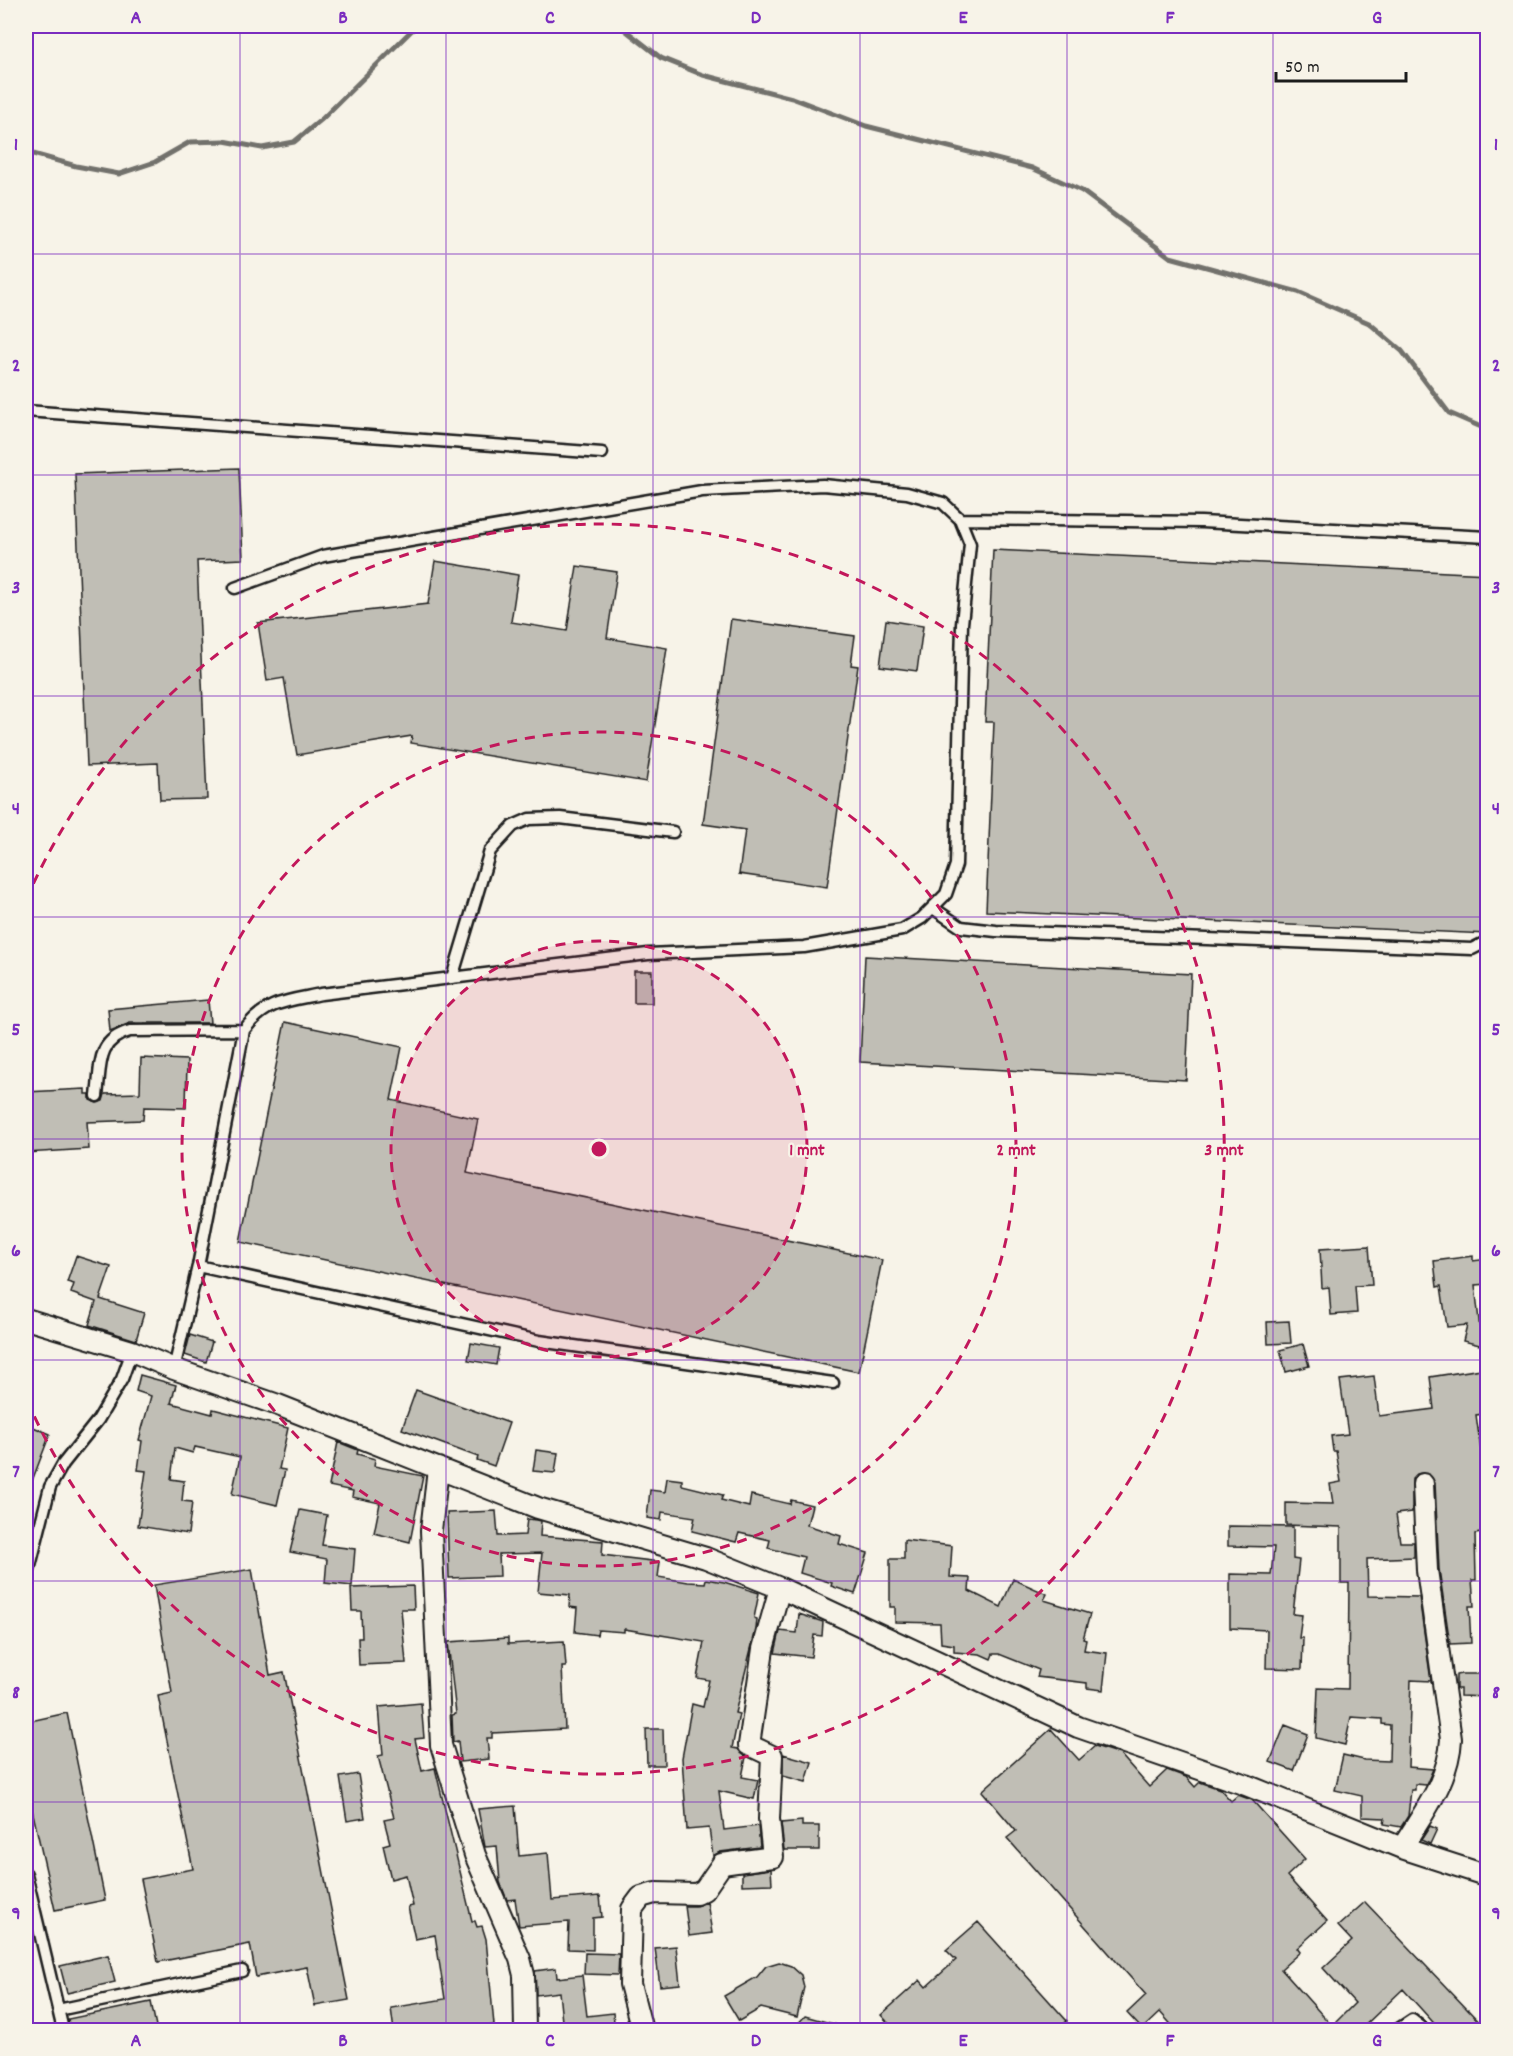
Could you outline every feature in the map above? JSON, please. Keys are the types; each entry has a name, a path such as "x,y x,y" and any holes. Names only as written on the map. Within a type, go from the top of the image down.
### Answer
{"street":[{"path":"26,1319 132,1351 174,1369 278,1405 538,1508 706,1558 780,1588 1078,1727 1246,1785 1402,1848 1488,1876"},
{"path":"438,1468 431,1531 441,1745 475,1855 520,1959 524,1975 525,2031"},
{"path":"1402,1848 1436,1791 1450,1754 1449,1728 1427,1570 1423,1484"},
{"path":"642,2031 630,1984 632,1909 641,1897 655,1893 696,1894 704,1890 722,1864 773,1857 769,1819 772,1756 749,1745 763,1649 780,1588"}],"lane":[{"path":"26,411 602,453"},
{"path":"174,1369 198,1266 244,1030 256,1014 275,1003 321,994 648,954 804,947 902,930 922,918 946,894 956,865 962,624 970,544 960,519 943,503 907,493 823,485 702,491 323,556 235,588"},
{"path":"960,519 1201,522 1488,537"},
{"path":"452,978 490,851 513,826 529,819 560,818 673,832"},
{"path":"933,908 962,927 996,931 1472,949 1488,941"},
{"path":"97,1096 104,1048 117,1035 130,1031 244,1030"},
{"path":"198,1266 539,1341 833,1383"},
{"path":"26,1582 50,1487 63,1464 98,1419 122,1378 132,1351"},
{"path":"26,1874 63,2031"},
{"path":"58,2010 242,1971"},
{"path":"1397,2031 1412,2020 1425,2031"}],"building":[{"path":"239,468 243,559 197,561 207,799 160,800 158,763 87,766 75,474"},
{"path":"993,550 1488,574 1488,934 986,911 994,722 985,722"},
{"path":"435,561 518,575 511,622 567,631 577,566 617,572 607,638 667,648 646,782 411,743 412,736 297,755 284,678 267,681 258,623 428,604"},
{"path":"731,619 855,636 851,665 858,666 827,887 739,874 745,830 703,824"},
{"path":"886,620 923,626 917,671 880,666"},
{"path":"865,956 1191,974 1186,1080 860,1062"},
{"path":"634,971 652,971 652,1003 634,1003"},
{"path":"208,1000 210,1023 130,1023 110,1031 108,1009"},
{"path":"285,1022 402,1047 391,1100 478,1119 467,1173 882,1260 859,1372 240,1242"},
{"path":"141,1058 187,1060 186,1108 144,1107 143,1120 87,1122 89,1149 26,1153 26,1092 85,1089 85,1094 90,1094 90,1100 97,1103 103,1101 105,1094 140,1093"},
{"path":"1369,1246 1372,1285 1355,1286 1357,1313 1331,1315 1329,1287 1322,1288 1320,1249"},
{"path":"76,1256 111,1267 100,1299 144,1313 136,1340 89,1325 96,1302 71,1293 74,1284 67,1282"},
{"path":"1473,1256 1473,1261 1488,1259 1488,1284 1475,1285 1480,1330 1488,1331 1488,1347 1463,1341 1467,1325 1447,1327 1441,1286 1437,1287 1434,1261"},
{"path":"1289,1321 1291,1343 1268,1344 1267,1322"},
{"path":"190,1335 212,1342 206,1362 185,1355"},
{"path":"471,1343 499,1348 496,1365 468,1360"},
{"path":"1303,1344 1309,1366 1286,1372 1280,1350"},
{"path":"1488,1368 1488,1395 1481,1396 1483,1414 1476,1415 1485,1480 1488,1479 1488,1532 1475,1534 1476,1580 1472,1580 1474,1606 1469,1606 1471,1643 1450,1644 1439,1569 1435,1483 1429,1474 1417,1474 1412,1479 1412,1512 1396,1514 1400,1542 1414,1542 1414,1557 1367,1559 1368,1596 1419,1597 1431,1681 1411,1680 1408,1767 1433,1769 1426,1785 1415,1784 1415,1790 1411,1790 1408,1816 1401,1827 1384,1824 1385,1818 1362,1817 1362,1796 1335,1790 1343,1755 1364,1760 1389,1761 1390,1725 1382,1724 1382,1719 1351,1717 1345,1745 1316,1738 1318,1688 1348,1689 1349,1583 1341,1583 1341,1527 1286,1525 1286,1503 1333,1504 1330,1484 1341,1482 1331,1436 1348,1434 1340,1380 1374,1376 1379,1416 1434,1409 1430,1377"},
{"path":"140,1375 176,1385 171,1403 212,1414 213,1409 288,1428 279,1469 285,1470 277,1505 232,1494 240,1457 195,1447 193,1453 175,1448 171,1479 184,1481 182,1501 192,1502 188,1534 138,1526 146,1471 138,1470 142,1441 139,1440 151,1396 136,1391"},
{"path":"416,1390 509,1423 494,1466 477,1460 478,1457 402,1429"},
{"path":"26,1424 50,1434 27,1494 26,1494"},
{"path":"338,1442 358,1450 357,1454 375,1459 374,1466 423,1476 410,1542 374,1533 380,1503 352,1497 353,1491 329,1486"},
{"path":"536,1450 558,1453 555,1473 533,1471"},
{"path":"667,1478 682,1480 682,1485 723,1495 721,1500 749,1507 751,1495 790,1504 791,1500 812,1505 807,1525 841,1536 839,1544 868,1553 855,1594 831,1586 832,1583 800,1573 804,1557 768,1548 770,1540 739,1533 736,1542 692,1531 695,1517 662,1512 661,1520 647,1518 650,1490 665,1492"},
{"path":"300,1510 327,1515 322,1545 355,1549 352,1586 325,1583 327,1559 290,1552"},
{"path":"496,1511 498,1536 525,1535 527,1519 537,1520 541,1521 540,1536 603,1541 602,1555 660,1562 658,1577 705,1583 706,1579 759,1593 754,1618 757,1619 756,1629 735,1713 739,1714 732,1748 738,1749 746,1757 742,1777 758,1780 754,1799 719,1791 724,1830 758,1826 760,1847 720,1852 713,1856 709,1828 687,1830 682,1758 692,1704 703,1707 709,1680 697,1678 704,1642 624,1629 624,1632 598,1630 597,1635 575,1632 577,1608 569,1607 570,1595 538,1592 542,1553 499,1554 500,1576 449,1578 447,1513"},
{"path":"1228,1526 1293,1527 1293,1559 1299,1560 1293,1614 1302,1615 1299,1638 1303,1638 1302,1669 1266,1668 1267,1630 1230,1628 1230,1574 1271,1575 1274,1547 1228,1546"},
{"path":"904,1540 952,1546 950,1577 970,1578 969,1591 1001,1607 1013,1579 1047,1594 1044,1600 1090,1614 1083,1639 1086,1640 1084,1650 1107,1653 1103,1690 1087,1688 1087,1683 1037,1677 1039,1670 999,1654 993,1654 991,1659 980,1654 954,1652 954,1645 941,1643 940,1623 895,1622 895,1607 890,1607 890,1559 904,1559"},
{"path":"252,1569 270,1675 284,1672 349,2000 315,2006 307,1967 256,1977 250,1944 158,1962 141,1879 193,1869 158,1696 172,1693 154,1585"},
{"path":"413,1586 414,1609 401,1609 406,1663 359,1665 358,1638 362,1638 361,1611 352,1611 351,1588"},
{"path":"799,1614 823,1622 822,1636 814,1635 811,1657 775,1653 780,1631 797,1633"},
{"path":"508,1638 508,1644 564,1641 566,1667 562,1667 565,1729 492,1733 492,1738 487,1738 489,1759 460,1762 458,1741 453,1742 452,1715 456,1714 448,1642"},
{"path":"1488,1674 1488,1697 1460,1696 1460,1689 1456,1689 1456,1675"},
{"path":"421,1703 424,1738 415,1739 422,1771 435,1768 472,1921 475,1921 477,1927 482,1926 486,1939 494,2025 453,2031 394,2031 391,2008 445,1999 435,1935 415,1939 408,1907 413,1906 406,1875 391,1879 383,1845 390,1843 384,1820 394,1818 378,1756 383,1755 379,1707"},
{"path":"67,1713 105,1900 55,1910 31,1805 26,1806 26,1722"},
{"path":"1285,1725 1308,1734 1294,1771 1270,1762"},
{"path":"646,1729 663,1729 664,1765 647,1765"},
{"path":"1051,1729 1079,1760 1095,1746 1120,1754 1149,1787 1167,1770 1186,1777 1195,1787 1200,1782 1220,1789 1231,1801 1238,1795 1252,1800 1305,1859 1287,1876 1327,1921 1297,1948 1300,1952 1281,1969 1332,2026 1355,2003 1323,1968 1352,1941 1338,1926 1365,1902 1488,2031 1441,2031 1403,1989 1359,2031 1177,2031 1160,2012 1142,2029 1127,2013 1146,1995 1007,1838 1016,1831 982,1791"},
{"path":"783,1754 812,1762 806,1782 783,1776"},
{"path":"358,1774 365,1818 347,1821 340,1777"},
{"path":"515,1806 519,1856 548,1853 552,1900 600,1896 602,1917 593,1918 593,1950 568,1949 569,1922 519,1926 515,1899 507,1900 500,1882 497,1846 485,1847 478,1809"},
{"path":"802,1821 802,1826 819,1826 819,1850 784,1850 781,1823"},
{"path":"1430,1826 1437,1829 1430,1844 1421,1840"},
{"path":"771,1869 772,1884 742,1885 742,1873"},
{"path":"707,1902 712,1933 689,1936 685,1906 696,1906"},
{"path":"978,1922 1067,2021 1056,2031 896,2031 881,2015 920,1980 926,1987 956,1960 946,1950"},
{"path":"676,1946 680,1984 660,1986 655,1948"},
{"path":"585,1953 619,1954 618,1975 584,1974"},
{"path":"108,1955 115,1982 67,1993 60,1966"},
{"path":"779,1962 791,1966 801,1975 804,1987 797,2017 761,2008 739,2021 724,1996 757,1977 766,1966"},
{"path":"556,1968 557,1978 582,1975 587,2016 613,2013 615,2031 563,2031 559,1992 536,1995 535,1971"},
{"path":"151,2002 157,2031 70,2031 68,2019"},
{"path":"805,2016 841,2026 841,2031 791,2031"}],"waterway":[{"path":"26,152 76,166 119,174 155,162 190,142 224,141 262,148 294,142 322,119 416,26"},
{"path":"620,26 661,58 703,75 792,98 866,126 1032,168 1082,191 1170,257 1298,292 1369,323 1402,351 1449,413 1488,430"}]}
